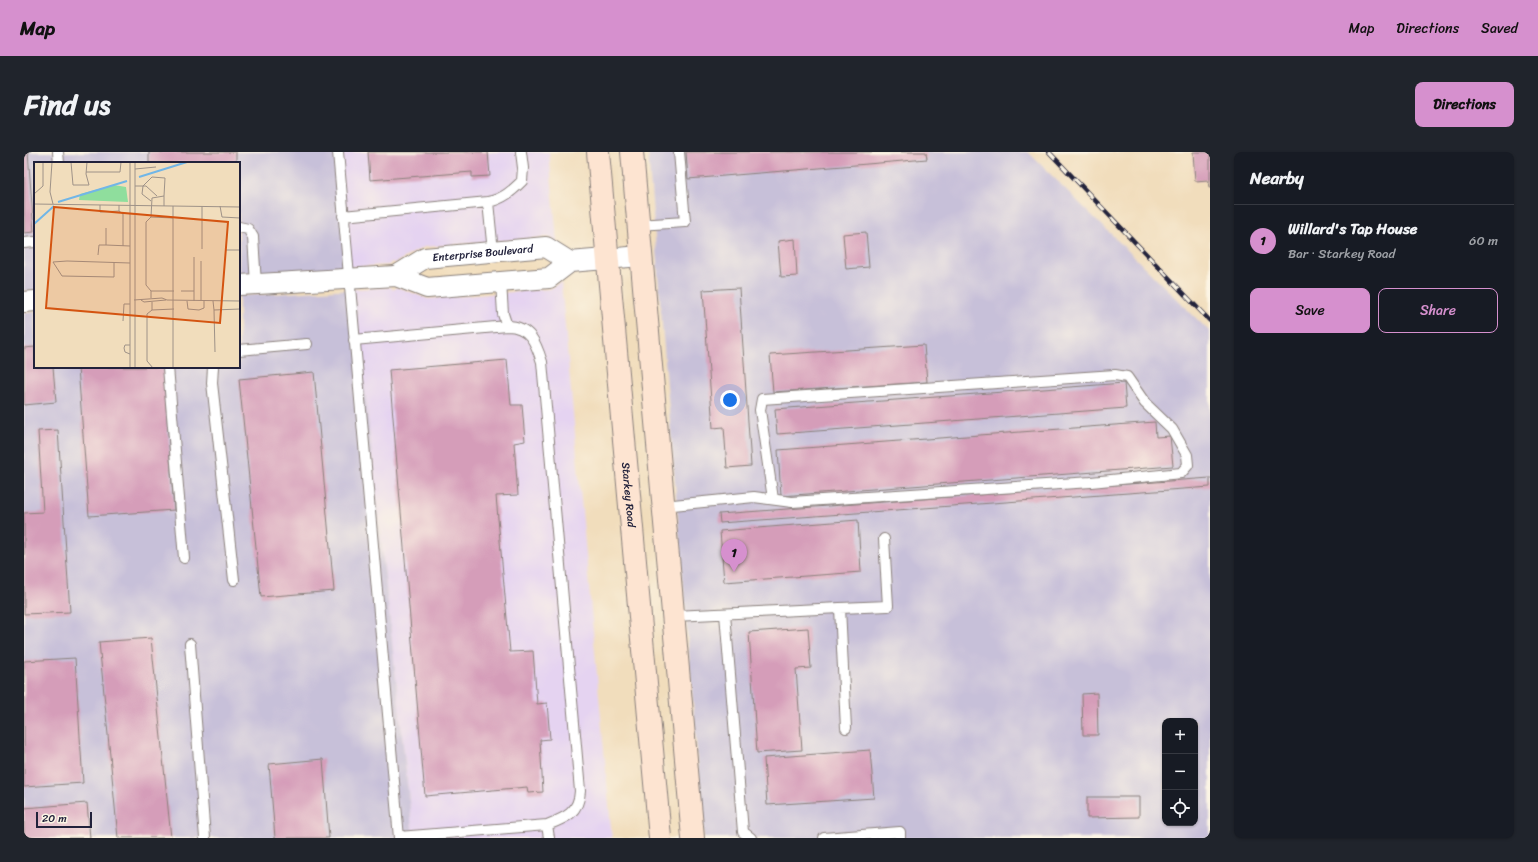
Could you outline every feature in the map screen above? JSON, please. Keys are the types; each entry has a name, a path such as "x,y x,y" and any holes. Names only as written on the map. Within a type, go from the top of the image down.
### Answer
{"main road":[{"name":"Starkey Road","path":"598,152 660,838"},
{"path":"632,152 693,838"}],"street":[{"name":"Enterprise Boulevard","path":"247,284 396,276 426,288 549,278 570,262 546,247 425,258 396,276"},
{"path":"570,262 641,256"},
{"path":"24,302 34,301"}],"lane":[{"path":"58,152 59,162"},
{"path":"338,152 348,278 399,838 547,825 561,820 573,811 580,801 580,791 542,362 534,341 525,331 515,326 354,340"},
{"path":"343,216 498,200 522,181 523,168 521,152"},
{"path":"638,225 685,222 679,152"},
{"path":"488,202 493,252"},
{"path":"240,227 248,229 254,237 247,284"},
{"path":"24,243 34,242"},
{"path":"501,282 503,314 507,326"},
{"path":"240,350 307,344"},
{"path":"168,368 184,558"},
{"path":"213,368 212,384 234,580"},
{"path":"663,506 754,497 773,498 792,502 1090,482 1181,474 1188,465 1187,455 1172,429 1145,403 1127,377 1115,375 762,399 760,410 773,498"},
{"path":"674,616 888,606 884,539"},
{"path":"840,608 846,728"},
{"path":"724,614 743,832 751,838"},
{"path":"190,644 205,838"},
{"path":"547,825 549,838"},
{"path":"824,838 900,832 900,838"}],"shaded area":[{"path":"24,152 339,152 351,267 240,274 240,162 34,162 34,290 24,291"},
{"path":"339,152 549,152 557,242 546,237 424,247 395,263 391,262 389,265 351,267"},
{"path":"648,152 1028,152 1210,332 1210,838 704,838"},
{"path":"561,282 612,838 413,838 354,289 391,287 393,290 397,287 428,299 550,289"},
{"path":"354,289 413,838 24,838 24,313 34,312 34,368 240,368 240,296"}],"building":[{"path":"24,152 28,152 34,232 24,233"},
{"path":"149,152 236,152 236,162 149,162"},
{"path":"368,152 488,152 490,176 472,177 472,172 370,180"},
{"path":"686,152 926,152 927,159 688,179"},
{"path":"1193,152 1210,152 1210,188 1208,180 1195,181"},
{"path":"866,232 869,267 846,269 843,234"},
{"path":"795,239 797,276 781,277 778,241"},
{"path":"739,288 751,466 727,468 724,427 713,428 703,290"},
{"path":"924,345 927,382 773,392 770,355"},
{"path":"34,347 34,368 53,368 56,402 24,405 24,348"},
{"path":"507,360 511,405 522,405 525,441 514,443 518,495 496,496 510,652 533,651 537,704 547,703 550,739 540,740 543,792 528,793 527,787 425,796 389,370"},
{"path":"78,368 163,368 174,510 89,516"},
{"path":"314,372 334,591 261,597 239,379"},
{"path":"1124,383 1126,408 777,434 775,409"},
{"path":"1155,422 1156,437 1170,436 1173,466 781,496 778,450"},
{"path":"58,430 70,612 24,614 24,513 43,512 38,431"},
{"path":"1210,478 1210,487 720,523 719,514"},
{"path":"858,520 861,572 724,582 720,531"},
{"path":"808,628 811,668 796,669 802,750 757,753 749,632"},
{"path":"151,638 171,838 118,838 99,642"},
{"path":"75,658 83,783 24,787 24,661"},
{"path":"1097,693 1098,735 1083,735 1082,694"},
{"path":"870,750 874,798 767,805 764,758"},
{"path":"323,759 329,838 275,838 269,764"},
{"path":"1087,797 1139,797 1139,817 1087,818"},
{"path":"87,803 90,838 24,838 24,808"}],"railway":[{"path":"1049,152 1210,321"}],"place":[{"name":"Willard's Tap House","path":"734,572"}]}
